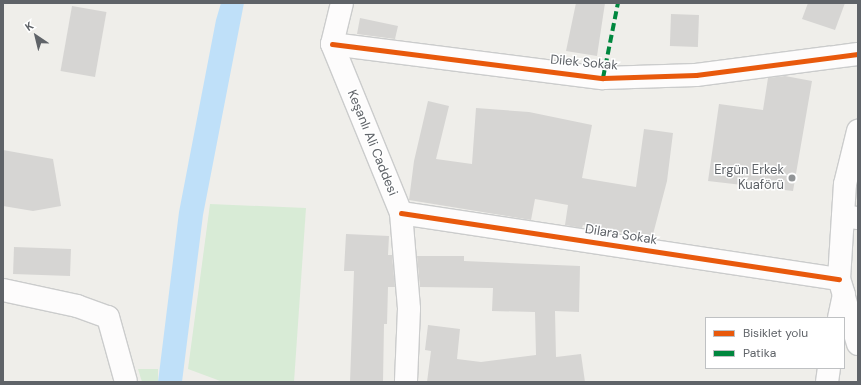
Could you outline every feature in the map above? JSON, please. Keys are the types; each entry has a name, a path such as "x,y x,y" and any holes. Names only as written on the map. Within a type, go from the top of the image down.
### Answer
{"street":[{"path":"332,44 342,3"},
{"name":"Dilek Sokak","path":"332,44 603,78 696,75 858,54"},
{"name":"Keşanlı Ali Caddesi","path":"332,44 400,213 409,309 406,382"},
{"path":"839,317 841,287 850,217 845,184 858,131"},
{"name":"Dilara Sokak","path":"400,213 841,287"},
{"path":"841,287 858,344"},
{"path":"3,290 77,306 108,317 126,382"},
{"path":"827,382 830,369"}],"green space":[{"path":"210,204 306,208 294,382 223,382 188,369"},
{"path":"138,369 158,369 158,382 142,382"}],"water":[{"path":"221,3 244,3 203,215 182,382 158,382 179,212 216,20"}],"building":[{"path":"576,3 605,3 597,56 566,51"},
{"path":"808,3 845,3 835,30 802,19"},
{"path":"72,6 106,12 95,77 61,71"},
{"path":"671,14 699,15 698,47 670,46"},
{"path":"360,18 398,26 395,39 357,34"},
{"path":"785,76 812,81 793,191 708,181 719,104 763,110 768,78"},
{"path":"428,101 449,106 436,159 472,164 476,108 529,112 592,125 582,178 636,187 644,129 673,133 667,181 652,238 583,225 582,228 565,225 568,205 535,199 531,220 409,200 414,161"},
{"path":"3,150 53,159 61,206 33,211 3,206"},
{"path":"346,234 389,236 388,255 392,255 395,287 388,287 387,324 384,324 383,382 350,382 354,271 344,271"},
{"path":"14,247 71,249 70,276 13,274"},
{"path":"417,256 464,256 464,261 580,266 579,312 555,311 556,357 581,354 585,382 427,382 431,351 425,350 428,325 460,329 457,359 481,362 536,355 535,312 492,311 493,288 420,287"}],"marked path":[{"path":"603,78 618,3"}],"cycle path":[{"path":"332,44 603,78 696,75 858,54"},
{"path":"401,213 839,279"}],"place":[{"name":"Ergün Erkek Kuaförü","path":"792,178"}]}
